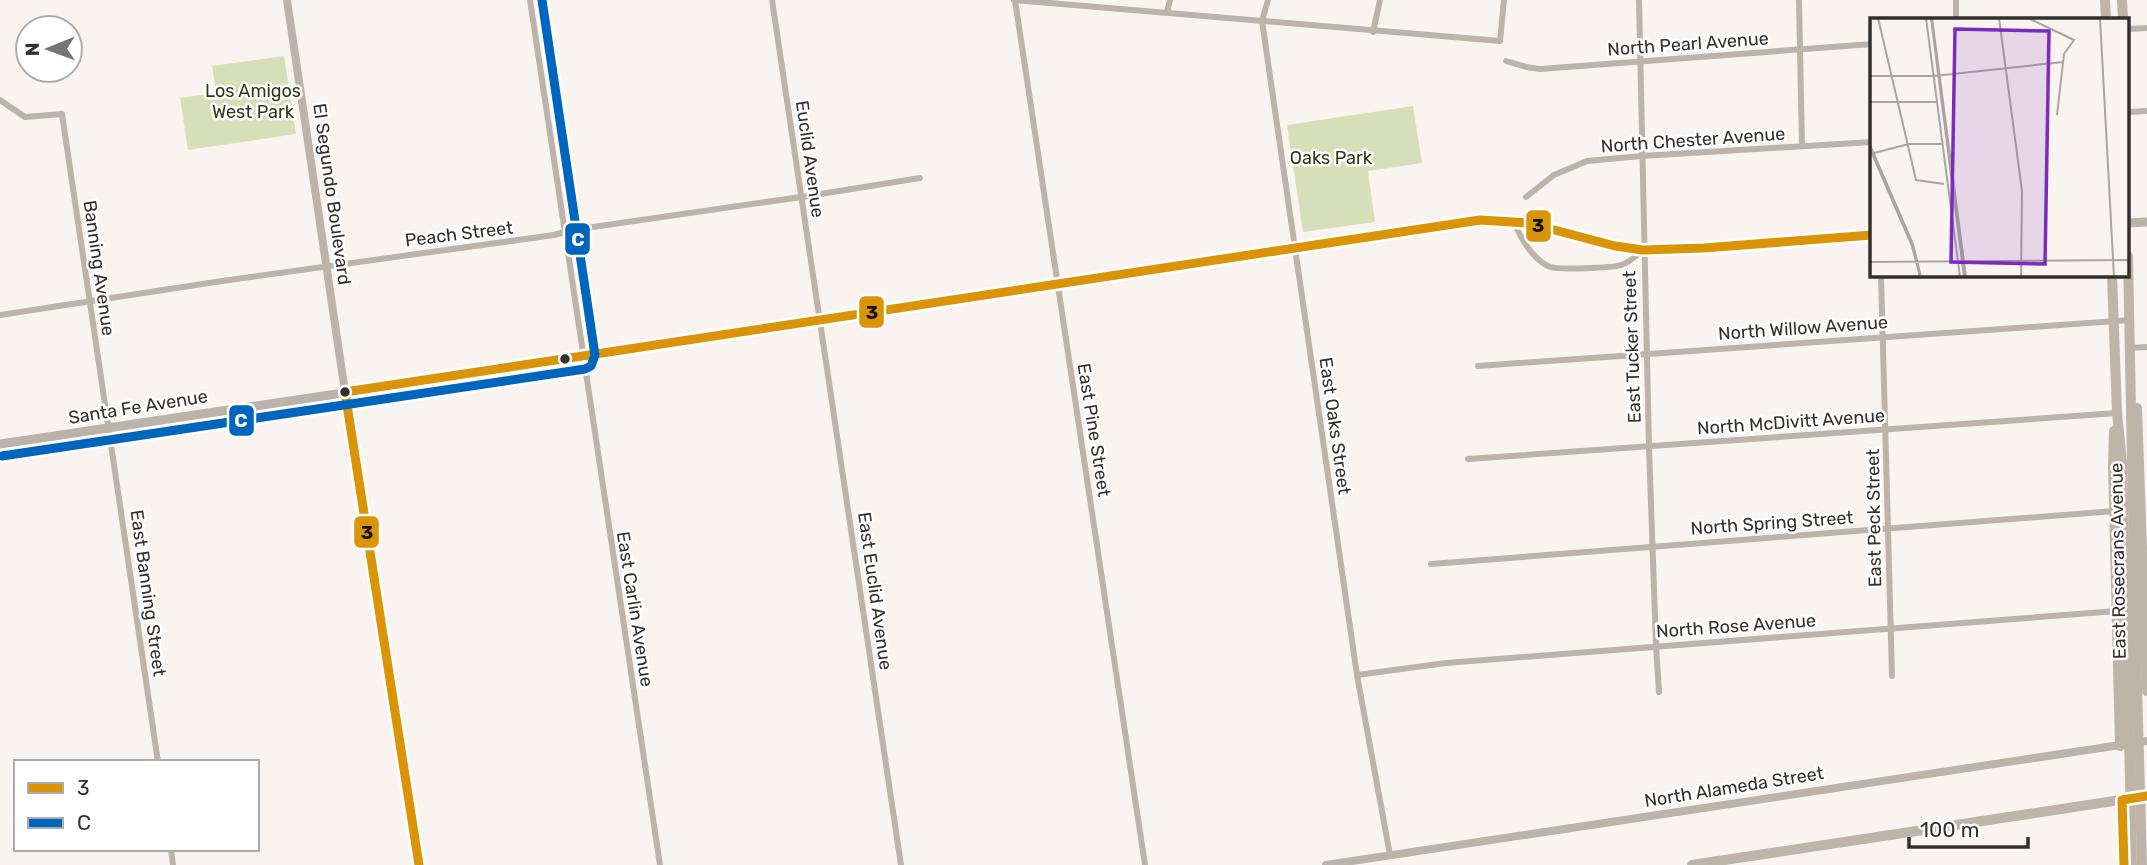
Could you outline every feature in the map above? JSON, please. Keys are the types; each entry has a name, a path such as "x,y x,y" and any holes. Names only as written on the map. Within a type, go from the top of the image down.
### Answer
{"main road":[{"path":"2105,0 2106,18"},
{"path":"2122,0 2123,18"},
{"name":"Santa Fe Avenue","path":"0,444 1480,220 1513,221 1543,226 1615,246 1643,250"},
{"path":"1643,250 1870,235"},
{"name":"East Rosecrans Avenue","path":"2112,276 2116,413 2122,462 2132,865"},
{"name":"East Rosecrans Avenue","path":"2129,276 2131,461 2126,611 2142,865"},
{"path":"2131,377 2137,402 2143,456 2147,691"},
{"path":"2116,413 2113,440 2115,512 2126,611 2120,746"},
{"path":"1692,865 2147,796"},
{"path":"2122,800 2124,865"}],"street":[{"name":"El Segundo Boulevard","path":"287,0 419,865"},
{"name":"East Carlin Avenue","path":"530,0 660,865"},
{"name":"Euclid Avenue","path":"772,0 820,321"},
{"path":"1014,0 1500,41 1504,0"},
{"name":"East Pine Street","path":"1014,0 1144,865"},
{"path":"1167,12 1170,0"},
{"name":"East Oaks Street","path":"1268,0 1262,21 1294,249 1357,675 1390,855"},
{"path":"1373,32 1380,0"},
{"name":"East Tucker Street","path":"1639,0 1643,250 1659,692"},
{"path":"1799,0 1802,146"},
{"path":"1956,0 1956,18"},
{"name":"North Pearl Avenue","path":"1506,61 1540,69 1870,44"},
{"name":"Banning Avenue","path":"0,100 25,117 62,114 109,428"},
{"name":"North Chester Avenue","path":"1525,197 1554,175 1587,161 1870,142"},
{"name":"Peach Street","path":"0,315 554,235 564,231 920,178"},
{"path":"1513,221 1523,241 1550,267 1561,269 1622,265 1643,250"},
{"name":"East Peck Street","path":"1881,276 1892,676"},
{"name":"North Willow Avenue","path":"1478,366 2130,320"},
{"name":"East Euclid Avenue","path":"820,321 901,865"},
{"path":"2130,348 2147,347"},
{"name":"North McDivitt Avenue","path":"1468,459 2116,413"},
{"name":"East Banning Street","path":"109,428 158,760"},
{"name":"North Spring Street","path":"1431,564 2115,512"},
{"name":"North Rose Avenue","path":"1357,675 1446,663 2126,611"},
{"name":"North Alameda Street","path":"1326,865 2147,741"}],"green space":[{"name":"Los Amigos West Park","path":"284,56 296,134 188,150 180,98 216,93 212,66"},
{"name":"Oaks Park","path":"1413,106 1422,163 1368,171 1375,222 1303,232 1287,125"}],"transit line":[{"name":"C","path":"2,456 591,366 595,355 542,0"},
{"name":"3","path":"419,865 345,392 1480,220 1528,223 1615,246 1643,250 1870,235"},
{"name":"3","path":"2124,865 2122,800 2147,796"}]}
